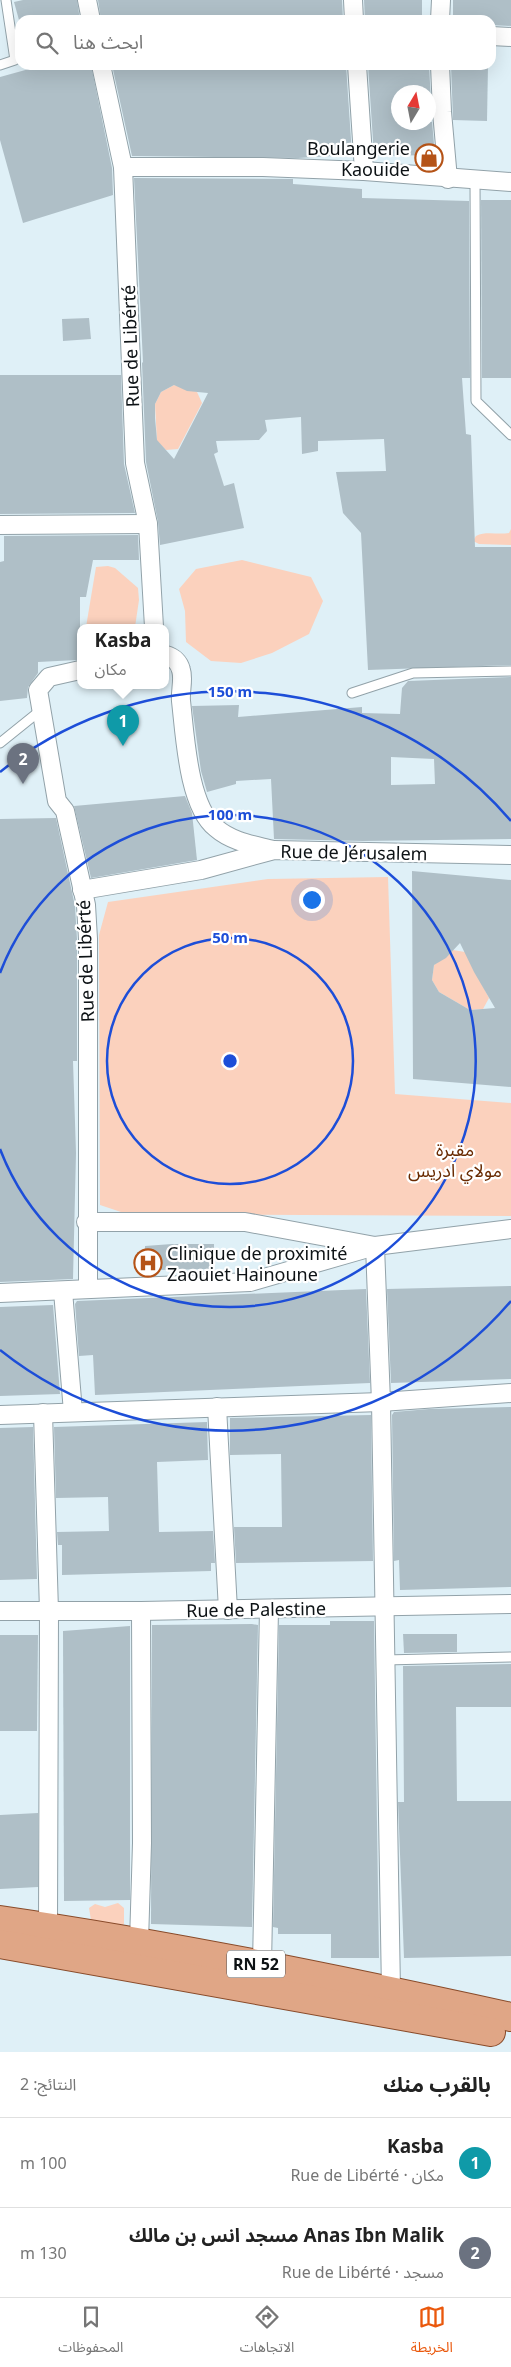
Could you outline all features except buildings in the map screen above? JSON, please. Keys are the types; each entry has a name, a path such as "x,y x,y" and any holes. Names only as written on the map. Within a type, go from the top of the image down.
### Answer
{"main road":[{"name":"RN 52","path":"0,1920 139,1942 262,1965 511,2017"},
{"name":"RN 52","path":"0,1944 511,2036"}],"street":[{"path":"87,0 90,15"},
{"path":"353,0 354,15"},
{"path":"440,15 441,0"},
{"path":"496,36 511,37"},
{"name":"Rue de Libérté","path":"102,70 123,167 135,463 148,524 154,624"},
{"path":"357,70 364,171"},
{"path":"440,70 448,179"},
{"path":"123,167 263,167 364,171 448,179 511,182"},
{"path":"0,524 148,524"},
{"path":"169,656 176,660 182,671 181,699 192,773 200,810 216,828 238,841 274,850"},
{"name":"Rue de Libérté","path":"77,671 48,677 38,690 57,801 65,811 86,905 88,939 86,1222 88,1288"},
{"name":"Rue de Jérusalem","path":"82,890 201,870 274,850 511,855"},
{"path":"86,1222 245,1222 375,1246"},
{"path":"0,1293 250,1282 375,1246 511,1229"},
{"path":"375,1246 382,1402 391,1991"},
{"path":"64,1291 73,1412"},
{"path":"0,1415 382,1402 511,1393"},
{"path":"217,1407 228,1610"},
{"path":"43,1413 49,1611 48,1927"},
{"name":"Rue de Palestine","path":"0,1611 270,1610 511,1604"},
{"path":"262,1965 270,1610"},
{"path":"139,1942 142,1844 141,1611"}],"lane":[{"path":"0,65 15,60 6,0"},
{"path":"475,180 476,401 511,435"},
{"path":"352,693 414,673 511,671"},
{"path":"0,743 41,710"},
{"path":"385,1660 511,1658"}],"green space":[{"path":"174,385 197,392 202,403 178,449 166,450 157,441 155,404 161,392"},
{"path":"511,529 511,545 479,544 473,541 476,536 488,533 509,533"},
{"path":"242,560 311,577 323,601 309,634 272,653 241,663 211,661 186,642 185,611 179,589 196,569"},
{"path":"108,566 115,568 138,588 139,600 135,624 86,624 96,567"},
{"name":"مقبرة مولاي ادريس","path":"388,877 395,1094 511,1103 511,1216 127,1214 100,1205 99,935 108,902 268,879"},
{"path":"453,950 465,952 489,998 483,1009 470,1010 439,992 432,980 434,965"},
{"path":"118,1903 124,1908 124,1924 111,1933 91,1920 89,1908 95,1904 105,1907"}],"place":[{"name":"Boulangerie Kaouide","path":"429,158"},
{"name":"Kasba","path":"123,746"},
{"name":"Anas Ibn Malik مسجد انس بن مالك","path":"23,784"},
{"name":"Clinique de proximité Zaouiet Hainoune","path":"148,1263"}]}
